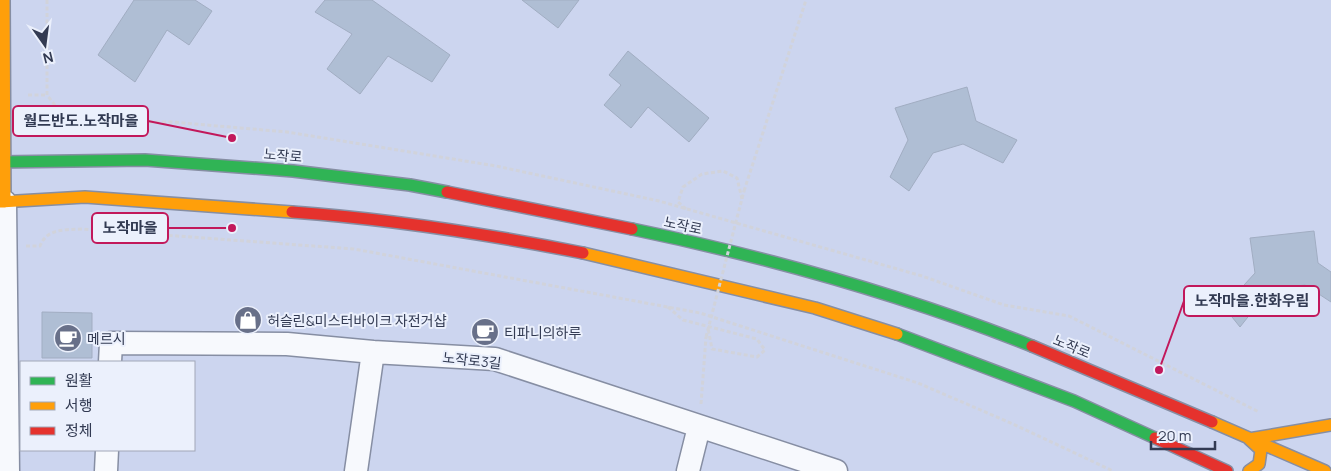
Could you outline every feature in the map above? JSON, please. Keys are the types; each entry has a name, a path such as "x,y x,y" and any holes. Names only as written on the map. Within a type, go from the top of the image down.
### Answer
{"street":[{"path":"4,0 2,162 3,385 8,471"},
{"path":"135,170 145,160"},
{"name":"노작로","path":"2,162 145,160 293,171 410,185 514,204 708,246 866,289 987,328 1082,366 1325,471"},
{"path":"131,187 145,201"},
{"path":"2,202 85,197 365,217 527,242 624,261 816,308 909,338 1074,401 1226,471"},
{"name":"노작로3길","path":"110,361 111,344 287,344 373,352 495,359 836,471"},
{"path":"356,471 373,352"},
{"path":"1248,439 1331,425"},
{"path":"688,471 699,427"},
{"path":"1248,439 1261,450 1259,464 1249,471"},
{"path":"106,471 107,451"}],"path":[{"path":"699,427 708,328 744,191 806,0"},
{"path":"688,210 678,202 683,187 702,174 723,171 737,178 742,199"},
{"path":"40,246 44,237 54,231 82,230 354,249 700,313 918,383 1113,471"},
{"path":"667,307 683,320 757,339 765,350 757,357 712,349 708,328"}],"building":[{"path":"134,0 195,0 212,11 189,45 167,30 135,82 98,55"},
{"path":"325,0 372,0 450,55 432,82 388,56 360,94 327,69 352,34 315,12"},
{"path":"522,0 579,0 558,28"},
{"path":"628,51 709,118 689,142 648,107 631,128 604,105 621,85 609,75"},
{"path":"967,87 976,121 1017,140 1003,163 963,144 933,153 909,191 890,177 908,140 895,108"},
{"path":"1314,231 1318,263 1331,272 1331,302 1305,285 1270,289 1240,327 1224,307 1255,273 1250,238"},
{"path":"42,312 92,313 92,358 42,358"}],"traffic: fast":[{"path":"0,162 145,160 293,171 410,185 447,192"},
{"path":"632,229 733,252 834,279 934,310 1032,346"},
{"path":"897,334 1074,401 1155,438"}],"traffic: slow":[{"path":"4,0 5,202"},
{"path":"0,202 85,197 292,212"},
{"path":"583,253 815,308 897,334"},
{"path":"1212,422 1325,471"},
{"path":"1249,439 1331,425"},
{"path":"1249,439 1261,450 1259,464 1249,471"}],"traffic: jam":[{"path":"447,192 632,229"},
{"path":"292,212 438,228 583,253"},
{"path":"1032,346 1212,422"},
{"path":"1155,438 1227,471"}],"place":[{"name":"월드반도.노작마을","path":"232,138"},
{"name":"노작마을","path":"232,228"},
{"name":"허슬린&미스터바이크 자전거샵","path":"248,320"},
{"name":"티파니의하루","path":"485,332"},
{"name":"메르시","path":"68,338"},
{"name":"노작마을.한화우림","path":"1159,370"}]}
